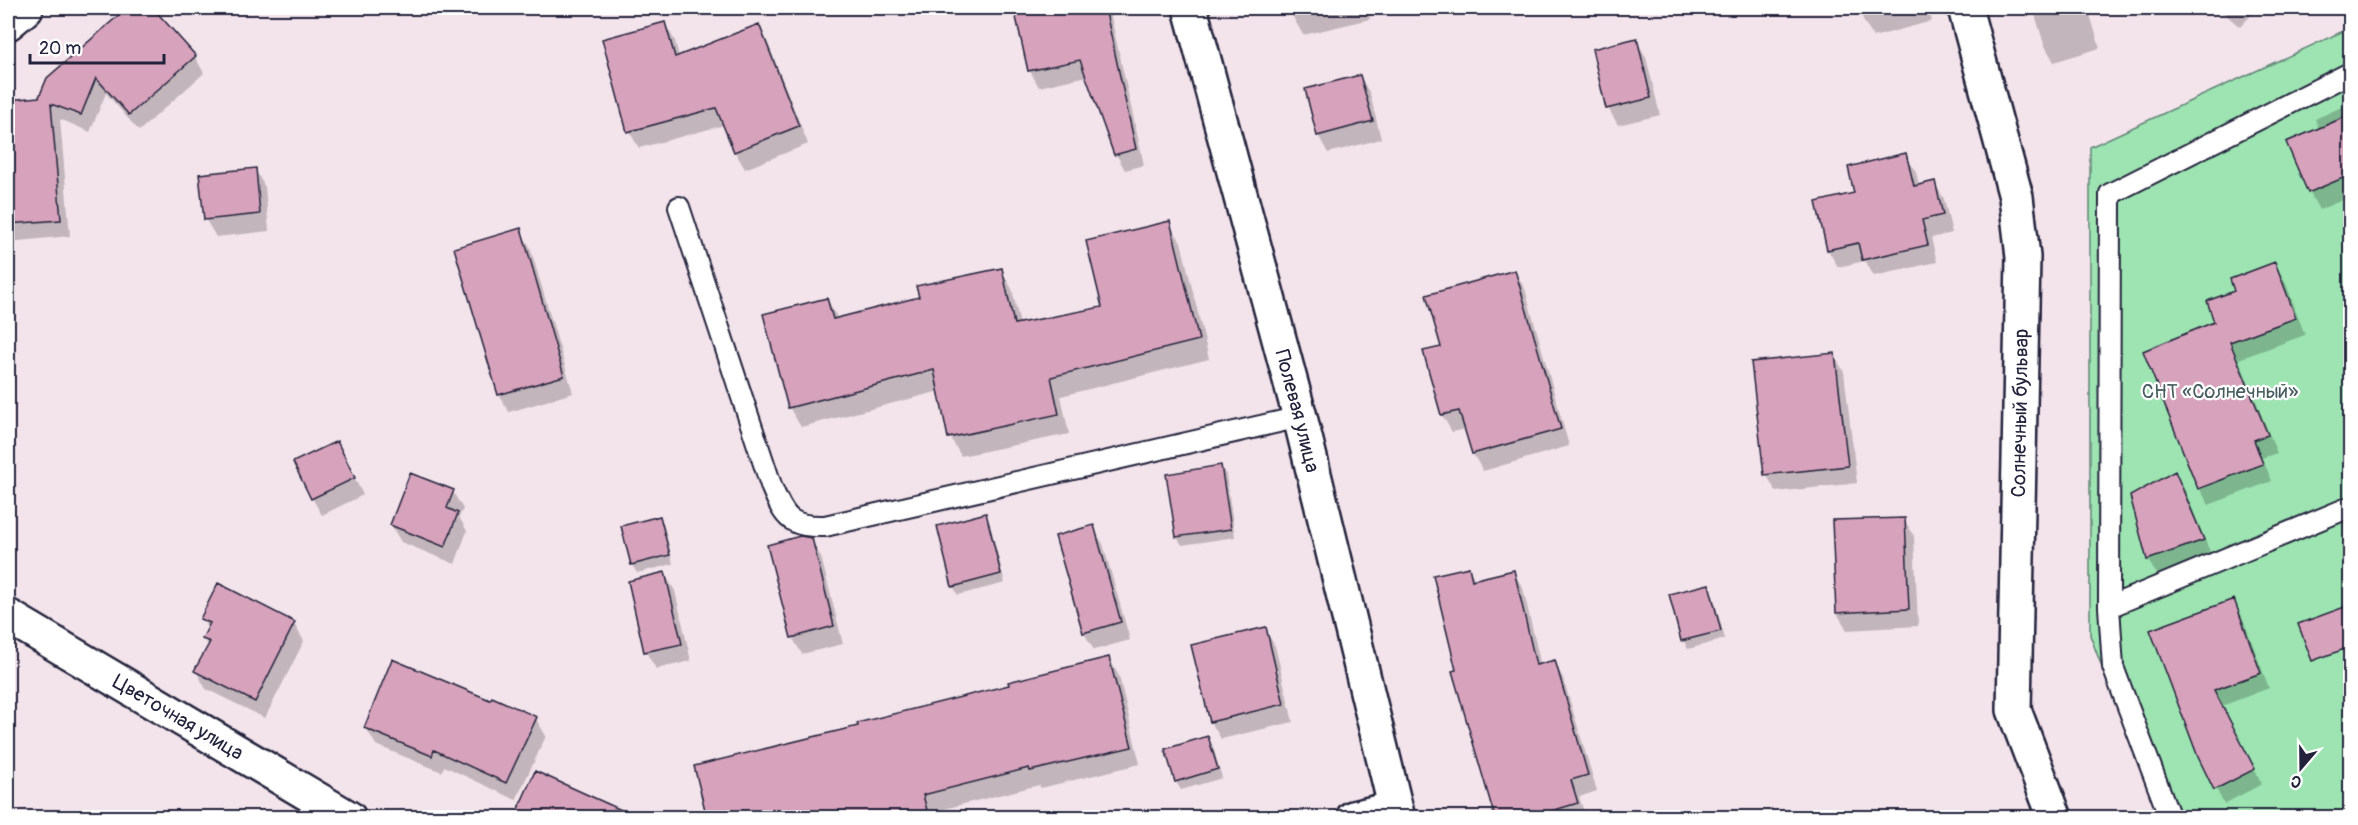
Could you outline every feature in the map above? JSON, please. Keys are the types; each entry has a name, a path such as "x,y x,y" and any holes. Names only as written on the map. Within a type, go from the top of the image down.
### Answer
{"street":[{"path":"8,23 26,8"},
{"name":"Полевая улица","path":"1190,8 1300,417 1396,813"},
{"name":"Солнечный бульвар","path":"1965,8 2016,197 2023,257 2014,710 2055,818"},
{"name":"Цветочная улица","path":"8,616 349,818"},
{"path":"1353,818 1396,813"}],"lane":[{"path":"2170,818 2113,667 2109,607 2110,194 2350,74"},
{"path":"679,207 772,488 780,507 789,519 805,527 825,526 1300,417"},
{"path":"2109,607 2350,507"}],"green space":[{"name":"СНТ «Солнечный»","path":"2350,28 2350,817 2158,817 2090,635 2090,147"}],"building":[{"path":"127,8 153,8 196,56 129,115 96,78 81,115 51,104 61,220 8,224 8,100 39,97 47,78"},
{"path":"1014,8 1105,8 1136,149 1114,155 1080,60 1028,71"},
{"path":"665,22 675,57 759,24 799,126 734,152 716,108 627,132 602,39"},
{"path":"1637,38 1651,98 1606,109 1592,49"},
{"path":"1360,75 1373,121 1317,136 1305,89"},
{"path":"2350,115 2350,175 2308,193 2286,142"},
{"path":"1906,153 1914,186 1935,181 1943,215 1922,220 1928,245 1862,260 1858,243 1827,250 1816,202 1854,193 1848,167"},
{"path":"256,168 260,214 204,220 199,174"},
{"path":"1170,221 1199,340 1051,377 1059,414 948,438 934,370 788,408 763,314 827,298 833,319 919,297 916,286 1002,268 1014,324 1102,307 1086,241"},
{"path":"521,228 564,376 498,395 454,248"},
{"path":"2275,262 2296,318 2230,342 2268,435 2254,440 2263,464 2198,489 2143,351 2214,322 2207,301 2234,291 2230,279"},
{"path":"1515,270 1561,429 1472,454 1459,411 1441,415 1423,351 1441,347 1426,295"},
{"path":"1835,353 1848,466 1764,475 1751,362"},
{"path":"337,441 355,478 311,499 293,462"},
{"path":"1221,465 1231,529 1176,537 1166,474"},
{"path":"2175,471 2204,540 2147,560 2130,496"},
{"path":"410,473 454,490 447,508 458,513 445,547 390,525"},
{"path":"986,513 1001,574 952,587 937,526"},
{"path":"660,516 670,555 631,565 621,526"},
{"path":"1905,518 1909,609 1836,613 1832,520"},
{"path":"1094,525 1121,622 1083,633 1055,536"},
{"path":"800,536 812,538 834,626 791,638 767,545"},
{"path":"1469,567 1472,580 1514,570 1536,665 1555,660 1588,775 1571,780 1578,803 1528,818 1495,818 1452,671 1456,670 1433,575"},
{"path":"665,572 682,644 644,652 628,581"},
{"path":"218,583 295,622 255,702 194,671 210,642 202,639 210,623 200,619"},
{"path":"1709,584 1721,631 1681,641 1669,594"},
{"path":"2234,599 2261,673 2214,690 2255,769 2214,790 2198,757 2150,630"},
{"path":"2350,605 2350,647 2312,661 2298,624"},
{"path":"1266,627 1284,704 1210,722 1191,645"},
{"path":"1109,657 1132,747 1030,771 1029,768 923,795 927,810 899,818 707,818 694,766 858,726 857,723"},
{"path":"392,659 490,700 492,697 537,717 506,783 434,750 432,756 364,728"},
{"path":"1208,736 1218,769 1175,782 1165,749"},
{"path":"535,771 639,818 514,818"}]}
